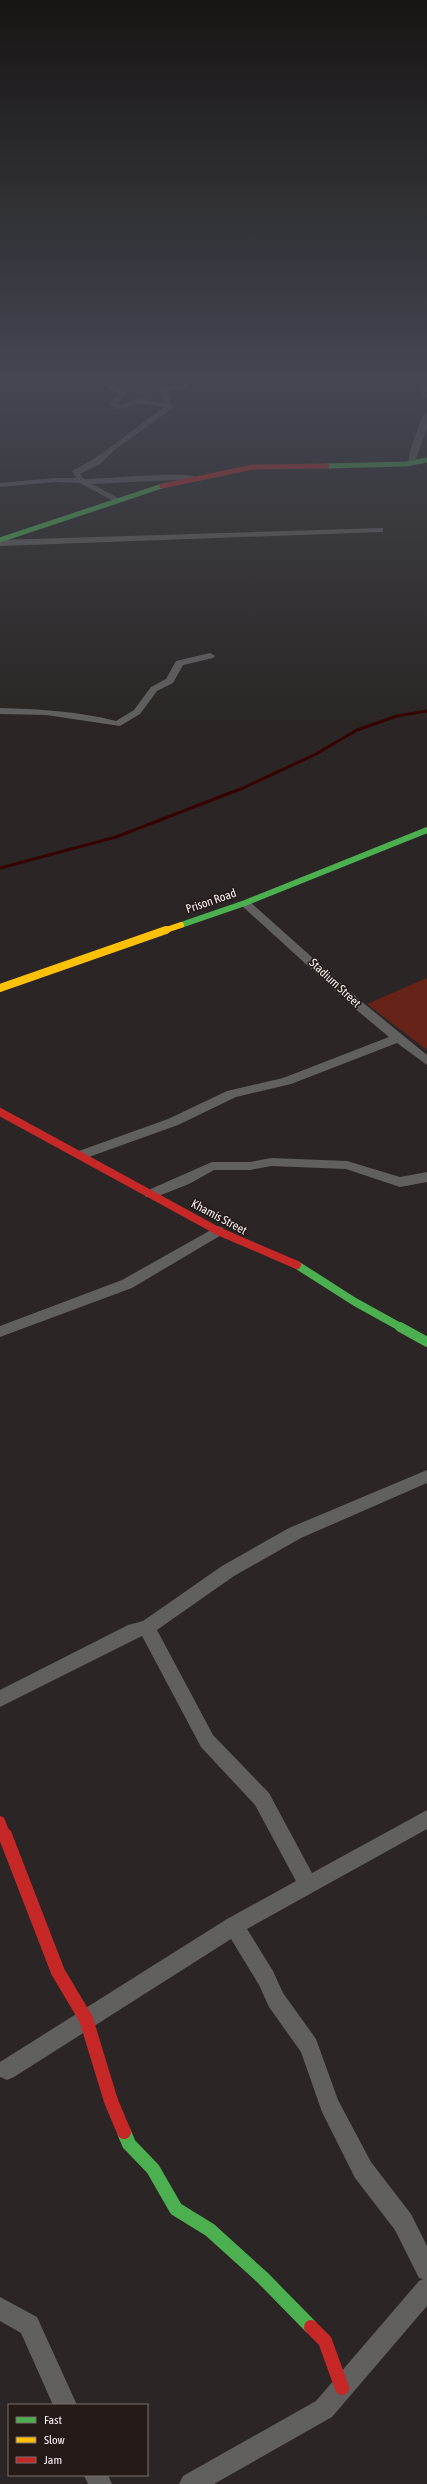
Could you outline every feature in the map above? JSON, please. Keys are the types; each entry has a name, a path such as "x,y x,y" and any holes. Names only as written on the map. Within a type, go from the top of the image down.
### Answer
{"street":[{"path":"104,494 117,501"},
{"path":"0,542 139,494"},
{"path":"0,542 380,530"},
{"path":"0,710 46,712 90,718 117,724 137,712 154,689 170,681 179,663 210,656"},
{"name":"Prison Road","path":"0,988 245,903 427,830"},
{"name":"Stadium Street","path":"245,903 397,1038 427,1061"},
{"path":"81,1154 173,1122 232,1094 288,1081 397,1038"},
{"name":"Khamis Street","path":"0,1112 81,1154 218,1231 283,1258 319,1277 355,1302 427,1342"},
{"path":"151,1194 184,1181 212,1166 250,1166 271,1162 347,1165 400,1182 427,1177"},
{"path":"0,1332 127,1284 218,1231"},
{"path":"0,1699 134,1630 146,1628 228,1571 295,1533 427,1476"},
{"path":"146,1628 207,1741 262,1799 308,1884"},
{"path":"7,2070 86,2019 180,1962 234,1926 427,1819"},
{"path":"0,1821 58,1972 86,2019 111,2100 129,2144 154,2169 176,2209 210,2230 263,2278 325,2341 342,2388"},
{"path":"234,1926 266,1978 276,2000 308,2046 329,2105 363,2170 403,2222 427,2270"},
{"path":"190,2484 324,2409 427,2289"},
{"path":"0,2308 29,2325 64,2404"}],"shaded area":[{"path":"427,978 427,1050 367,1004"}],"waterway":[{"path":"0,868 116,837 243,788 316,754 357,730 397,716 427,711"}],"traffic: fast":[{"path":"0,540 138,494"},
{"path":"181,925 245,903 427,830"},
{"path":"297,1265 319,1277 355,1302 427,1342"},
{"path":"124,2132 129,2144 153,2169 176,2209 210,2230 263,2278 311,2327"}],"traffic: slow":[{"path":"0,988 181,925"}],"traffic: jam":[{"path":"0,1112 218,1231 297,1265"},
{"path":"0,1821 58,1972 86,2019 111,2101 124,2132"},
{"path":"311,2327 325,2341 342,2388"}]}
